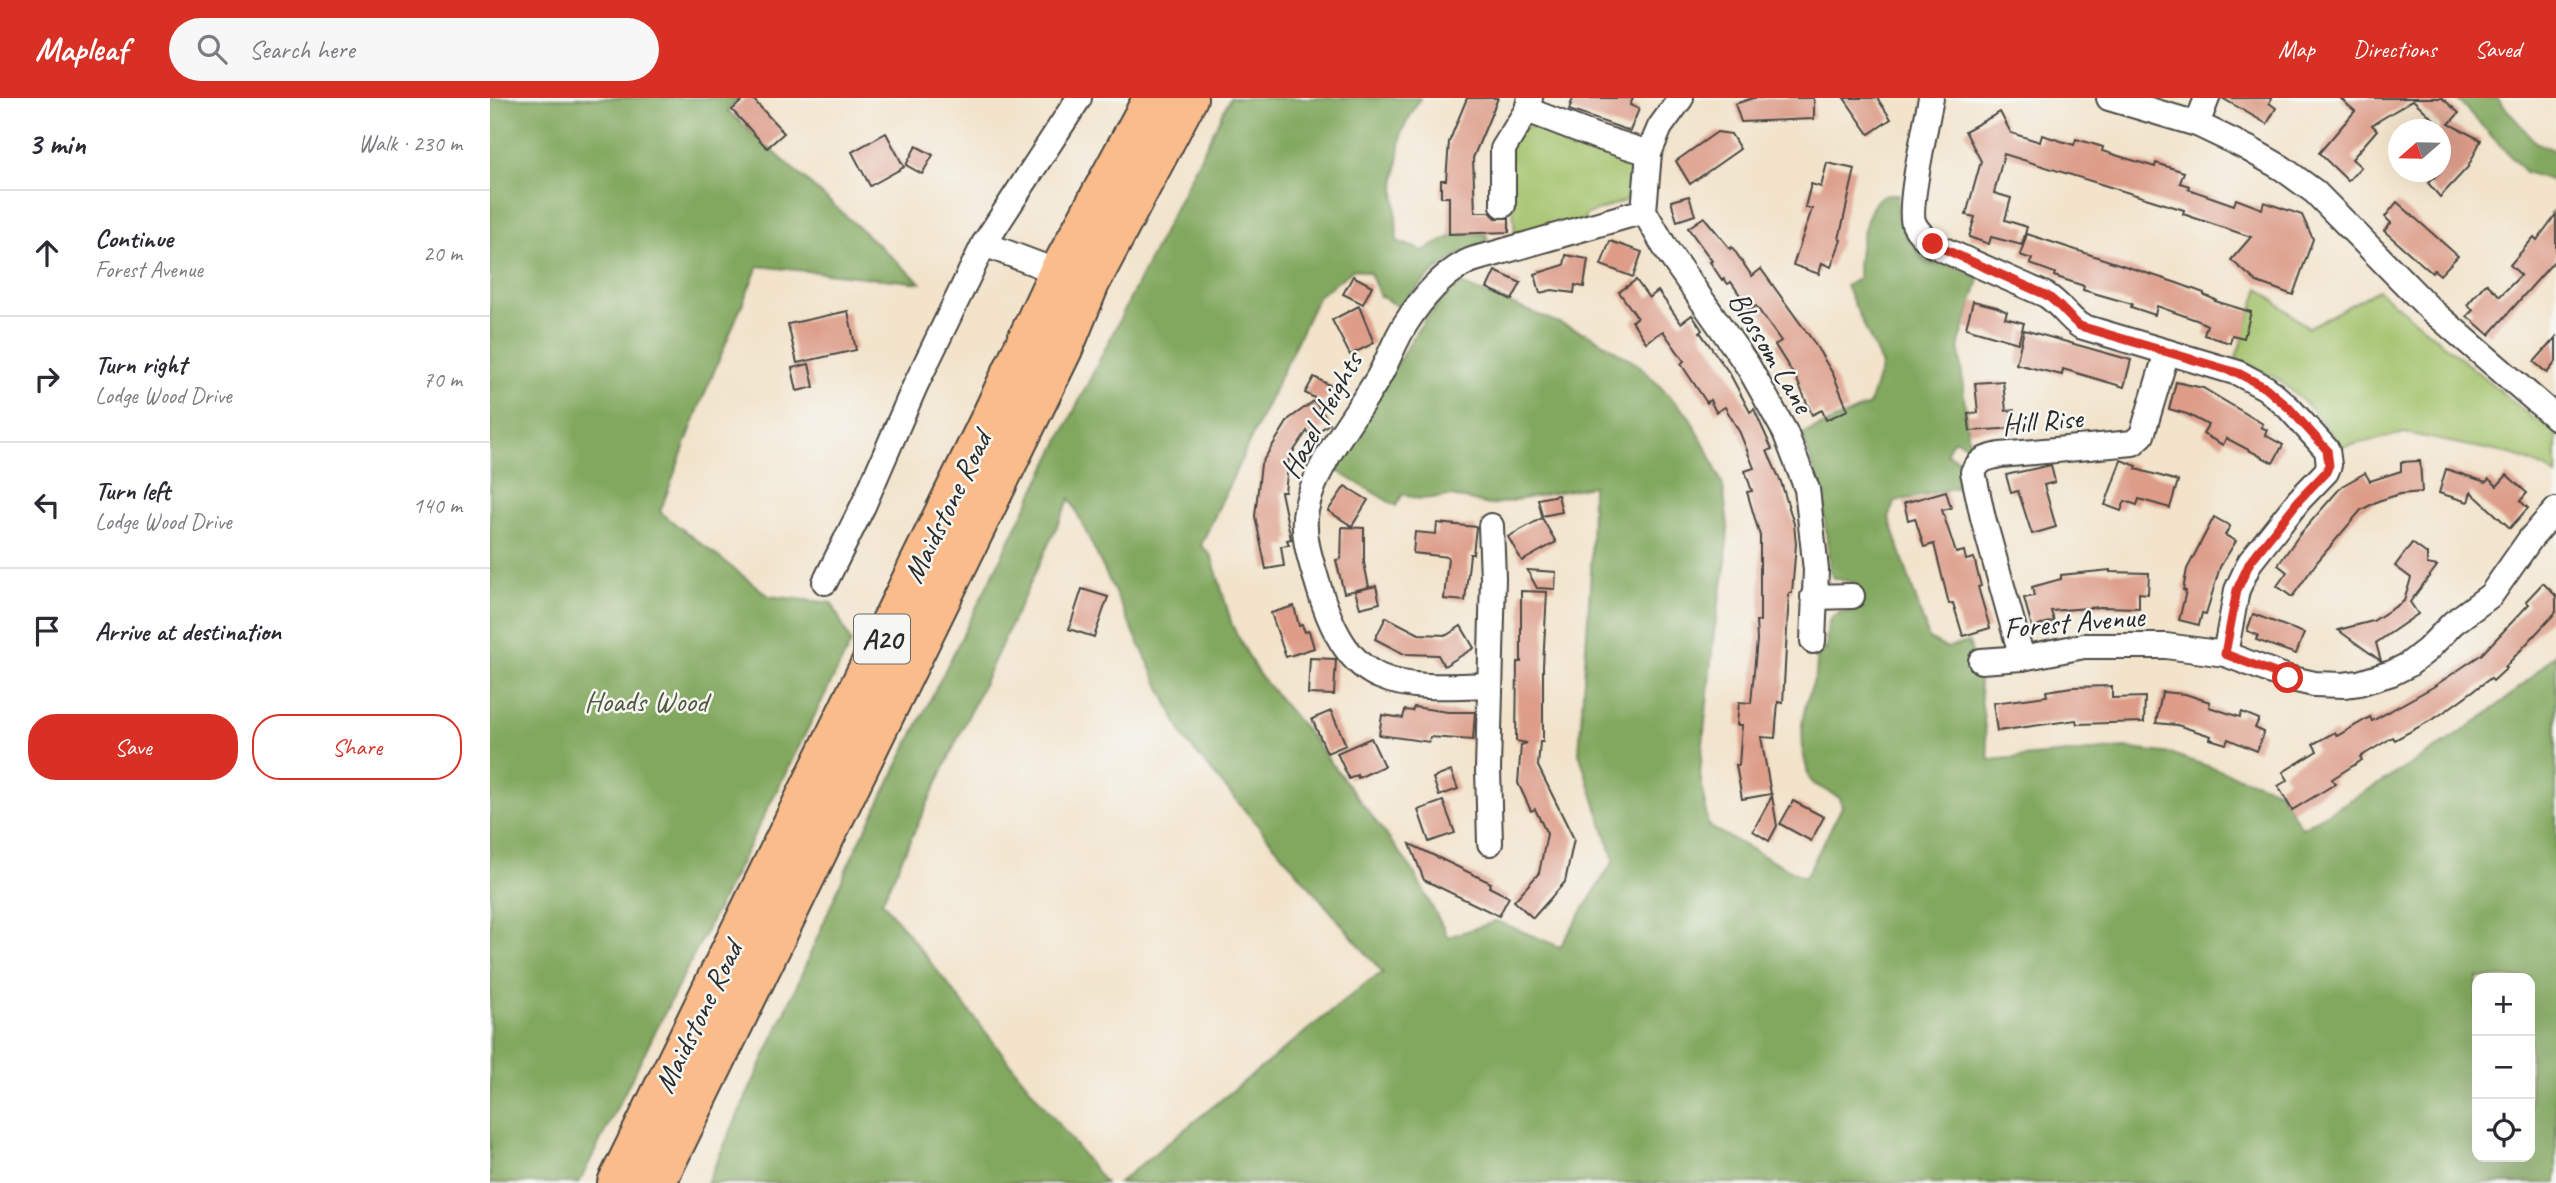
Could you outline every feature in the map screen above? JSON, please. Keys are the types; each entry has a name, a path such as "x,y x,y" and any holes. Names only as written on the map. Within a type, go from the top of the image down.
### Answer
{"main road":[{"name":"Maidstone Road","path":"656,1183 1063,349 1074,278 1153,98"},
{"name":"Maidstone Road","path":"617,1183 983,433 1074,278 1188,98"}],"street":[{"path":"825,582 984,244 1079,98"},
{"path":"1644,211 1649,153 1660,127 1681,98"},
{"path":"1931,98 1911,214 1914,226 1922,235 1933,244 2046,295 2060,304 2080,326 2238,373 2266,388 2327,450 2329,457 2326,472 2299,500 2250,562 2237,590 2225,654"},
{"path":"2109,98 2197,124 2259,155 2315,192 2430,309 2556,418"},
{"path":"2197,124 2207,98"},
{"path":"1503,205 1503,149 1528,104 1595,136 1649,153"},
{"name":"Blossom Lane","path":"1644,211 1666,249 1748,366 1785,432 1807,489 1816,570 1813,641"},
{"name":"Hazel Heights","path":"1490,685 1418,686 1392,682 1370,672 1345,648 1326,609 1309,552 1306,512 1312,489 1333,449 1379,377 1405,324 1440,280 1465,263 1644,211"},
{"path":"984,244 1074,278"},
{"name":"Hill Rise","path":"2022,659 1973,472 1984,458 2000,455 2133,443 2142,435 2167,352"},
{"name":"Forest Avenue","path":"1981,661 2022,659 2084,646 2166,646 2225,654 2288,678 2314,684 2344,685 2392,673 2427,650 2453,623 2491,595 2530,538 2556,510"},
{"path":"1490,843 1488,769 1493,578 1491,526"},
{"path":"1813,597 1852,596"}],"green space":[{"name":"Hoads Wood","path":"490,98 738,98 728,111 921,283 758,266 700,405 660,512 769,596 832,603 851,643 579,1183 490,1183"},
{"path":"1230,98 1420,98 1402,131 1395,184 1397,241 1423,251 1456,234 1486,234 1488,241 1439,268 1402,309 1380,296 1370,273 1354,269 1318,296 1201,545 1212,557 1232,625 1257,672 1313,739 1412,869 1448,937 1497,921 1560,947 1614,860 1579,753 1591,571 1592,486 1489,505 1452,496 1420,499 1403,494 1396,506 1332,468 1422,324 1440,302 1461,284 1592,336 1640,366 1689,416 1723,486 1728,526 1700,774 1708,826 1805,878 1842,807 1840,798 1814,784 1809,778 1803,752 1802,723 1816,674 1818,650 1826,650 1828,626 1833,616 1855,611 1856,583 1834,578 1830,572 1825,521 1817,479 1802,434 1869,405 1882,365 1846,286 1859,278 1860,247 1871,210 1876,201 1888,194 1898,194 1898,213 1902,228 1910,241 1921,251 1948,265 1980,276 1959,344 1968,437 1972,443 1969,447 1954,439 1946,453 1963,462 1966,485 1895,502 1889,517 1929,639 1946,648 1969,642 1978,674 1989,760 2124,748 2172,754 2278,790 2302,828 2468,728 2499,705 2556,653 2556,1183 1118,1183 1370,980 1383,973 1185,740 1070,498 882,901 1105,1183 707,1183 850,861"},
{"path":"2456,98 2497,98 2535,142 2556,151 2556,182 2525,172"},
{"path":"1533,125 1634,157 1629,193 1625,201 1585,215 1585,220 1515,237 1509,148 1518,132"},
{"path":"2259,288 2308,328 2378,290 2534,419 2543,420 2556,431 2556,476 2545,468 2515,455 2405,433 2342,447 2312,409 2278,379 2236,358"}],"building":[{"path":"745,98 752,98 784,133 767,148 732,110"},
{"path":"1467,98 1498,98 1473,158 1475,212 1490,212 1496,218 1509,218 1509,232 1449,234 1449,197 1441,197 1441,180 1446,180 1449,142"},
{"path":"1573,98 1633,98 1630,105 1639,109 1630,131 1569,110"},
{"path":"1753,98 1814,98 1814,119 1741,122 1735,104"},
{"path":"1844,98 1877,98 1891,119 1869,134"},
{"path":"2222,98 2272,98 2269,103 2276,108 2267,124"},
{"path":"2340,98 2442,98 2459,113 2451,122 2451,119 2434,119 2413,100 2372,125 2377,130 2352,159 2361,167 2348,181 2319,153 2355,111"},
{"path":"2000,112 2011,133 2040,142 2042,135 2074,145 2076,139 2103,147 2102,151 2155,167 2156,163 2184,172 2180,183 2189,186 2188,189 2234,205 2236,199 2262,209 2264,202 2302,215 2313,239 2293,295 2257,282 2231,260 2251,237 2183,214 2184,210 2004,154 1994,193 2011,198 2005,220 2027,227 2022,245 1991,237 1989,244 1969,237 1975,217 1966,215 1981,161 1965,131"},
{"path":"2451,125 2481,140 2468,167 2440,197 2428,183 2451,182"},
{"path":"1717,132 1731,134 1740,149 1690,184 1676,161"},
{"path":"886,133 904,167 870,186 852,152"},
{"path":"916,146 933,155 922,174 906,165"},
{"path":"1827,163 1855,169 1839,239 1841,240 1831,267 1822,263 1819,274 1793,265 1812,209 1805,207 1811,184 1821,187"},
{"path":"1689,196 1695,215 1677,221 1671,201"},
{"path":"2397,202 2458,256 2440,275 2434,270 2432,273 2384,231 2391,223 2385,217"},
{"path":"2556,214 2556,259 2489,335 2467,316 2473,310 2467,305 2486,283 2500,296 2521,275 2510,265 2534,237 2537,240"},
{"path":"1704,217 1730,249 1732,247 1752,276 1761,269 1813,341 1833,374 1848,410 1826,420 1822,410 1812,415 1797,380 1775,345 1781,341 1756,306 1750,310 1731,282 1728,284 1722,280 1688,228"},
{"path":"2027,234 2177,283 2204,293 2215,301 2251,312 2244,338 2232,335 2230,343 2204,335 2207,325 2199,321 2157,306 2155,315 2131,307 2132,304 2083,290 2084,286 2054,276 2055,273 2030,264 2032,259 2020,255"},
{"path":"1610,241 1642,252 1633,277 1601,265"},
{"path":"1566,255 1588,259 1584,287 1575,285 1574,293 1552,290 1540,293 1535,274 1564,265"},
{"path":"1495,271 1521,283 1512,300 1487,288"},
{"path":"1353,276 1372,286 1363,304 1343,294"},
{"path":"1636,280 1649,298 1658,291 1681,323 1692,315 1702,330 1700,332 1730,374 1750,412 1754,409 1772,449 1767,451 1781,482 1794,524 1796,544 1792,593 1789,593 1783,703 1778,702 1775,738 1761,737 1771,794 1742,799 1736,765 1739,765 1742,725 1737,725 1739,702 1751,703 1757,640 1756,621 1760,621 1760,536 1747,492 1752,491 1745,471 1754,468 1740,433 1725,407 1716,412 1710,400 1707,403 1681,364 1684,361 1663,331 1646,342 1632,321 1637,317 1619,292"},
{"path":"1973,301 1997,307 2007,312 2005,318 2024,323 2018,343 1966,328"},
{"path":"1359,306 1374,343 1350,355 1332,320"},
{"path":"848,311 856,350 797,363 788,324"},
{"path":"2024,330 2131,360 2124,387 2063,369 2062,375 2016,364"},
{"path":"2556,337 2556,362 2547,373 2534,362"},
{"path":"809,364 814,387 797,391 792,368"},
{"path":"1314,377 1333,387 1324,403 1305,393"},
{"path":"2003,381 2006,411 2014,410 2016,428 1970,431 1968,414 1978,413 1975,383"},
{"path":"2176,382 2203,388 2263,424 2261,427 2267,430 2265,435 2283,445 2273,463 2226,438 2223,445 2203,434 2208,425 2187,414 2169,409"},
{"path":"1314,401 1330,423 1311,437 1307,431 1289,458 1285,492 1281,492 1291,539 1287,540 1289,545 1281,546 1284,566 1266,569 1255,516 1261,464 1289,419"},
{"path":"2121,460 2137,466 2136,469 2178,481 2170,508 2139,499 2137,505 2125,501 2121,511 2105,505"},
{"path":"2420,461 2422,492 2400,494 2361,510 2317,562 2292,597 2277,586 2287,572 2278,565 2300,534 2342,486 2365,473 2370,481 2401,471 2401,462"},
{"path":"2051,465 2055,482 2044,485 2056,527 2032,534 2018,491 2011,493 2006,475"},
{"path":"2446,469 2486,482 2489,479 2497,486 2507,475 2527,493 2520,501 2528,508 2510,528 2471,492 2468,502 2439,493"},
{"path":"1345,486 1368,500 1352,526 1328,511"},
{"path":"1946,491 1951,508 1942,510 1956,553 1964,551 1966,560 1974,558 1981,586 1978,587 1990,628 1963,636 1953,603 1949,604 1934,544 1924,547 1915,518 1908,520 1904,503"},
{"path":"1558,495 1562,512 1542,516 1538,499"},
{"path":"2214,517 2230,526 2225,535 2236,541 2220,567 2206,614 2202,613 2199,625 2179,620 2186,591 2183,590 2187,569"},
{"path":"1542,518 1556,542 1522,561 1508,537"},
{"path":"1437,523 1476,527 1465,601 1444,599 1448,557 1413,553 1415,532 1436,534"},
{"path":"1342,527 1364,528 1364,563 1369,587 1344,593 1336,560 1341,559"},
{"path":"2412,543 2427,554 2427,564 2437,566 2410,602 2418,614 2376,643 2381,661 2338,630 2373,621 2404,601 2411,578 2395,566"},
{"path":"1527,570 1556,572 1555,589 1537,588"},
{"path":"2110,570 2149,573 2148,594 2139,593 2139,608 2101,607 2051,611 2054,621 2032,627 2024,598 2034,596 2032,587 2061,579 2061,575"},
{"path":"2543,583 2556,596 2556,612 2493,681 2491,678 2437,717 2395,740 2393,737 2360,757 2362,760 2332,779 2335,784 2292,810 2278,786 2288,780 2283,772 2317,751 2313,744 2335,732 2337,736 2370,717 2372,721 2433,687 2482,654 2529,604 2526,601"},
{"path":"1376,586 1380,603 1360,608 1355,591"},
{"path":"1082,589 1108,597 1094,637 1069,629"},
{"path":"1521,591 1547,592 1543,742 1540,742 1538,766 1574,839 1565,882 1533,918 1514,901 1539,873 1547,834 1535,809 1531,811 1518,783 1521,745 1527,743 1516,741 1517,662 1521,662"},
{"path":"1294,606 1299,626 1302,625 1305,632 1309,631 1314,648 1286,657 1271,613"},
{"path":"2253,614 2304,633 2296,654 2256,640 2258,635 2247,631"},
{"path":"1386,617 1419,634 1447,635 1461,626 1474,648 1444,666 1438,655 1404,654 1375,639"},
{"path":"1310,658 1336,659 1334,695 1308,694"},
{"path":"2112,686 2112,698 2145,697 2144,722 2077,724 2076,720 1997,731 1993,703 2047,696 2046,691 2072,687"},
{"path":"2162,692 2185,694 2210,702 2209,707 2240,717 2242,712 2259,719 2255,728 2264,732 2257,751 2228,739 2226,744 2177,725 2156,723"},
{"path":"1414,707 1448,712 1475,712 1473,740 1430,737 1429,742 1379,735 1382,715 1403,718 1405,710 1412,711"},
{"path":"1331,711 1346,745 1327,753 1312,719"},
{"path":"1371,738 1384,766 1358,778 1357,775 1349,779 1337,753"},
{"path":"1451,771 1458,789 1439,796 1433,778"},
{"path":"1772,796 1777,826 1769,841 1753,831"},
{"path":"1443,801 1455,833 1429,842 1418,810"},
{"path":"1793,801 1824,817 1811,841 1780,824"},
{"path":"1410,844 1491,883 1489,887 1509,897 1499,916 1424,880"}],"route":[{"path":"1933,244 2046,295 2060,304 2080,326 2238,373 2266,388 2289,408 2327,450 2329,465 2326,472 2299,500 2250,562 2237,590 2225,654 2288,678"}]}
